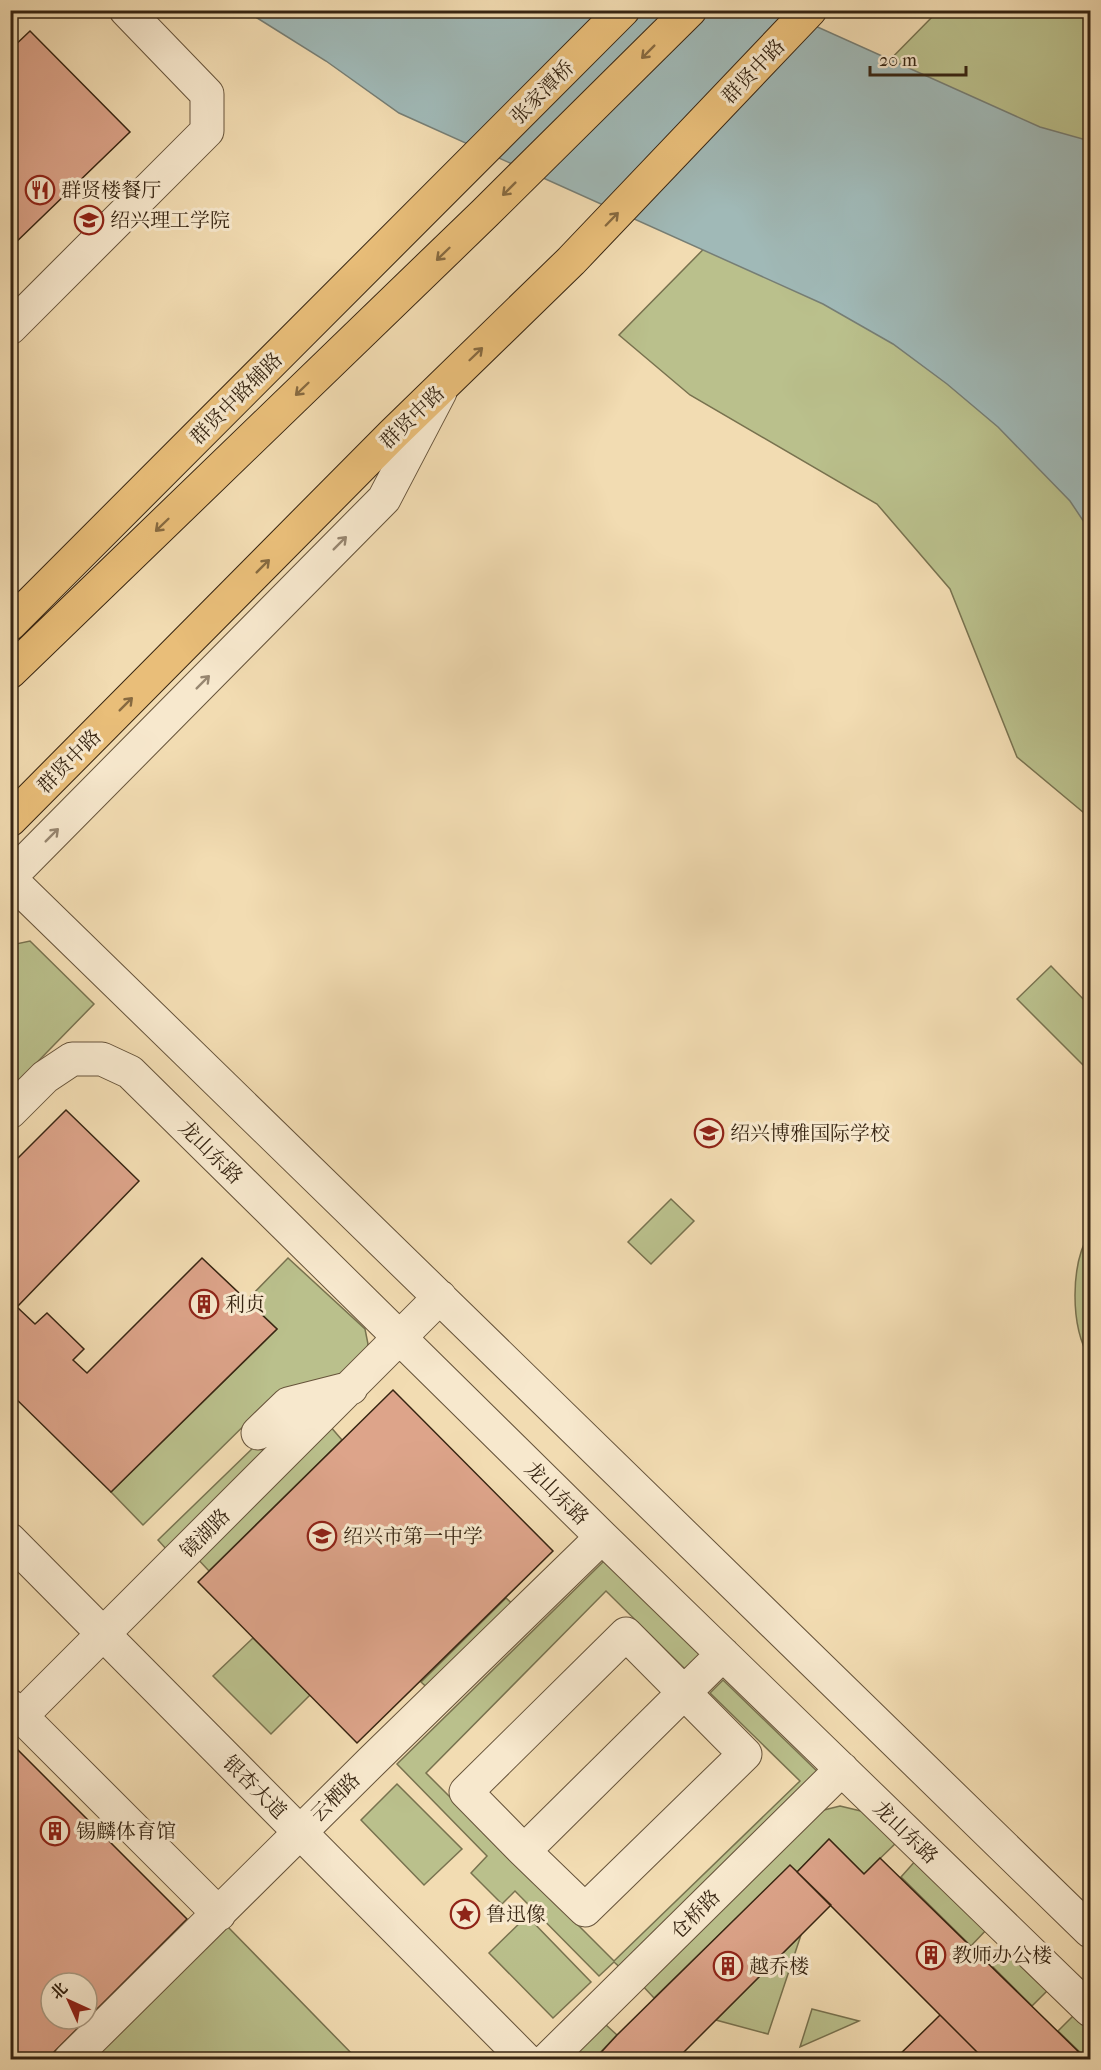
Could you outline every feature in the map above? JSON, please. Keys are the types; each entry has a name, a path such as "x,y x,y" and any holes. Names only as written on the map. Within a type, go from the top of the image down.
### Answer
{"main road":[{"name":"张家潭桥","path":"461,173 623,10"},
{"path":"10,672 485,213 690,10"},
{"name":"群贤中路","path":"10,820 442,386 571,261 810,10"},
{"name":"群贤中路辅路","path":"10,624 461,173"}],"street":[{"path":"10,328 207,131 207,94 126,10"},
{"path":"442,386 384,499 10,878 1090,1931"},
{"name":"龙山东路","path":"10,1112 45,1077 72,1059 102,1059 130,1072 602,1537 1090,2010"},
{"name":"镜湖路","path":"16,1711 104,1634 440,1297"},
{"path":"258,1433 288,1404 351,1388"},
{"name":"云栖路","path":"70,2060 602,1537"},
{"name":"银杏大道","path":"10,1540 526,2060"},
{"path":"626,1635 745,1754 585,1910 524,1851 466,1792 626,1635"},
{"path":"524,1851 723,1654"},
{"path":"16,1711 219,1914"},
{"name":"仓桥路","path":"548,2060 842,1769"}],"green space":[{"path":"938,11 1090,11 1090,818 1017,757 950,589 877,504 690,395 619,335"},
{"path":"30,941 94,1004 11,1089 11,945"},
{"path":"1051,966 1090,1006 1090,1072 1017,999"},
{"path":"671,1199 694,1221 651,1264 628,1242"},
{"path":"1090,1232 1090,1359 1079,1330 1075,1296 1079,1261"},
{"path":"288,1258 365,1329 368,1344 365,1356 346,1375 277,1393 143,1525 111,1492 277,1329 247,1300"},
{"path":"290,1412 300,1422 168,1551 158,1540"},
{"path":"329,1425 342,1440 209,1571 195,1556"},
{"path":"606,1559 702,1652 685,1669 606,1591 426,1773 614,1961 800,1781 710,1693 723,1680 822,1776 626,1973 614,1962 599,1976 515,1891 502,1904 471,1873 487,1856 397,1764"},
{"path":"506,1598 517,1608 433,1693 421,1682"},
{"path":"253,1638 310,1695 271,1734 213,1676"},
{"path":"397,1784 462,1849 424,1885 361,1820"},
{"path":"840,1806 869,1813 897,1842 864,1874 829,1839 797,1872 790,1866 654,1998 641,1984 816,1812"},
{"path":"917,1859 988,1928 971,1946 901,1877"},
{"path":"527,1916 591,1982 553,2018 489,1953"},
{"path":"227,1926 357,2059 90,2060"},
{"path":"801,1935 768,2034 716,2020"},
{"path":"1008,1947 1050,1988 1032,2006 991,1965"},
{"path":"812,2009 859,2021 800,2047"},
{"path":"1074,2015 1090,2031 1090,2059 1087,2059 1058,2031"},
{"path":"605,2024 617,2035 594,2059 569,2060"}],"water":[{"path":"246,11 782,11 1040,127 1090,141 1090,531 1070,501 998,427 947,384 893,344 823,304 399,113 326,61"}],"building":[{"name":"群贤楼餐厅","path":"30,31 130,132 10,248 10,50"},
{"name":"利贞","path":"66,1110 139,1181 17,1307 35,1324 47,1313 84,1349 73,1360 87,1373 202,1258 277,1329 111,1492 10,1393 10,1166"},
{"path":"393,1390 553,1551 357,1743 198,1582"},
{"name":"锡麟体育馆","path":"11,1743 187,1919 99,2007 99,1971 39,1971 39,2031 75,2031 46,2060 10,2060"},
{"name":"教师办公楼","path":"829,1839 864,1874 880,1858 1087,2060 985,2060 797,1872"},
{"name":"越乔楼","path":"790,1865 831,1905 676,2060 594,2060 617,2035"},
{"path":"940,2015 985,2060 894,2060 933,2022"}],"place":[{"name":"群贤楼餐厅","path":"40,190"},
{"name":"绍兴理工学院","path":"89,220"},
{"name":"绍兴博雅国际学校","path":"709,1133"},
{"name":"利贞","path":"204,1304"},
{"name":"绍兴市第一中学","path":"322,1536"},
{"name":"锡麟体育馆","path":"55,1831"},
{"name":"鲁迅像","path":"465,1914"},
{"name":"教师办公楼","path":"931,1955"},
{"name":"越乔楼","path":"728,1966"}]}
